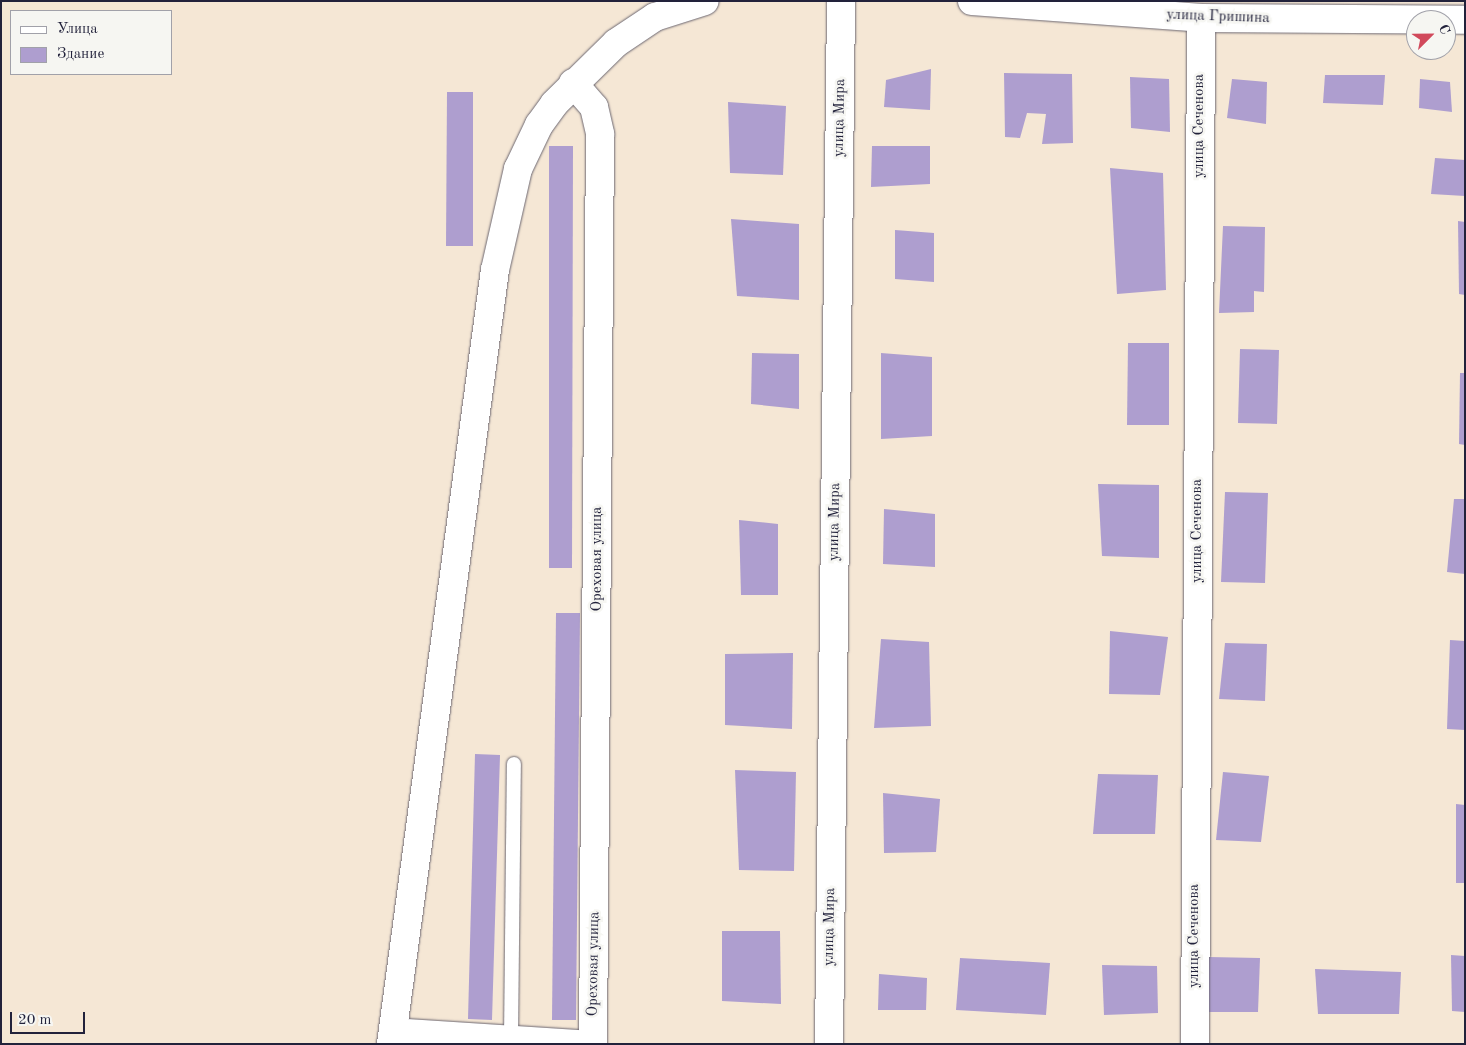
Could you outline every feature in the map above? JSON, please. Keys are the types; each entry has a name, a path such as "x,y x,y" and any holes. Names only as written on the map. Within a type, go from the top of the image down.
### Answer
{"street":[{"path":"579,1044 511,1040 392,1038 495,270 505,218 527,147 554,104 574,83 636,29 676,8 705,1"},
{"name":"улица Мира","path":"829,1044 841,1"},
{"name":"улица Гришина","path":"972,1 1201,18 1465,20"},
{"name":"улица Сеченова","path":"1195,1044 1201,18"},
{"name":"Ореховая улица","path":"574,83 594,107 600,134 594,1044"}],"lane":[{"path":"511,1040 514,764"}],"building":[{"path":"931,69 930,110 884,107 886,80"},
{"path":"1004,73 1072,74 1073,143 1042,144 1046,114 1027,113 1020,138 1005,137"},
{"path":"1325,75 1385,75 1383,105 1323,103"},
{"path":"1130,77 1169,79 1170,132 1131,128"},
{"path":"1232,79 1267,82 1266,124 1227,118"},
{"path":"1420,79 1450,82 1452,112 1419,108"},
{"path":"447,92 473,92 473,246 446,246"},
{"path":"728,102 786,106 783,175 730,173"},
{"path":"549,146 573,146 572,568 549,568"},
{"path":"872,146 930,146 930,184 871,187"},
{"path":"1435,158 1465,160 1465,196 1431,194"},
{"path":"1110,168 1163,173 1166,290 1117,294"},
{"path":"731,219 799,224 799,300 737,296"},
{"path":"1458,221 1465,222 1465,295 1459,294"},
{"path":"1223,226 1265,227 1264,292 1254,291 1254,312 1219,313"},
{"path":"895,230 934,233 934,282 895,279"},
{"path":"1128,343 1169,343 1169,425 1127,425"},
{"path":"1240,349 1279,350 1277,424 1238,423"},
{"path":"752,353 799,354 799,409 751,404"},
{"path":"881,353 932,357 932,436 881,439"},
{"path":"1460,373 1465,373 1465,445 1459,444"},
{"path":"1098,484 1159,485 1159,558 1102,556"},
{"path":"1225,492 1268,493 1265,583 1221,582"},
{"path":"1454,499 1465,499 1465,574 1447,572"},
{"path":"884,509 935,514 935,567 883,564"},
{"path":"739,520 778,524 778,595 741,595"},
{"path":"556,613 580,613 576,1020 552,1020"},
{"path":"1110,631 1168,637 1160,695 1109,694"},
{"path":"881,639 929,642 931,726 874,728"},
{"path":"1450,640 1465,641 1465,730 1447,729"},
{"path":"1225,643 1267,644 1265,701 1219,699"},
{"path":"793,653 792,729 725,725 725,654"},
{"path":"475,754 500,755 492,1020 468,1019"},
{"path":"735,770 796,772 794,871 739,870"},
{"path":"1223,772 1269,776 1261,842 1216,840"},
{"path":"1098,774 1158,775 1155,834 1093,834"},
{"path":"883,793 940,799 936,852 884,853"},
{"path":"1456,804 1465,805 1465,883 1456,883"},
{"path":"722,931 780,931 781,1004 722,1001"},
{"path":"1451,955 1465,956 1465,1012 1452,1011"},
{"path":"1208,957 1260,958 1258,1012 1208,1012"},
{"path":"960,958 1050,963 1046,1015 956,1010"},
{"path":"1102,965 1157,966 1158,1013 1104,1015"},
{"path":"1315,969 1401,972 1399,1014 1318,1014"},
{"path":"879,974 927,978 926,1010 878,1010"}]}
